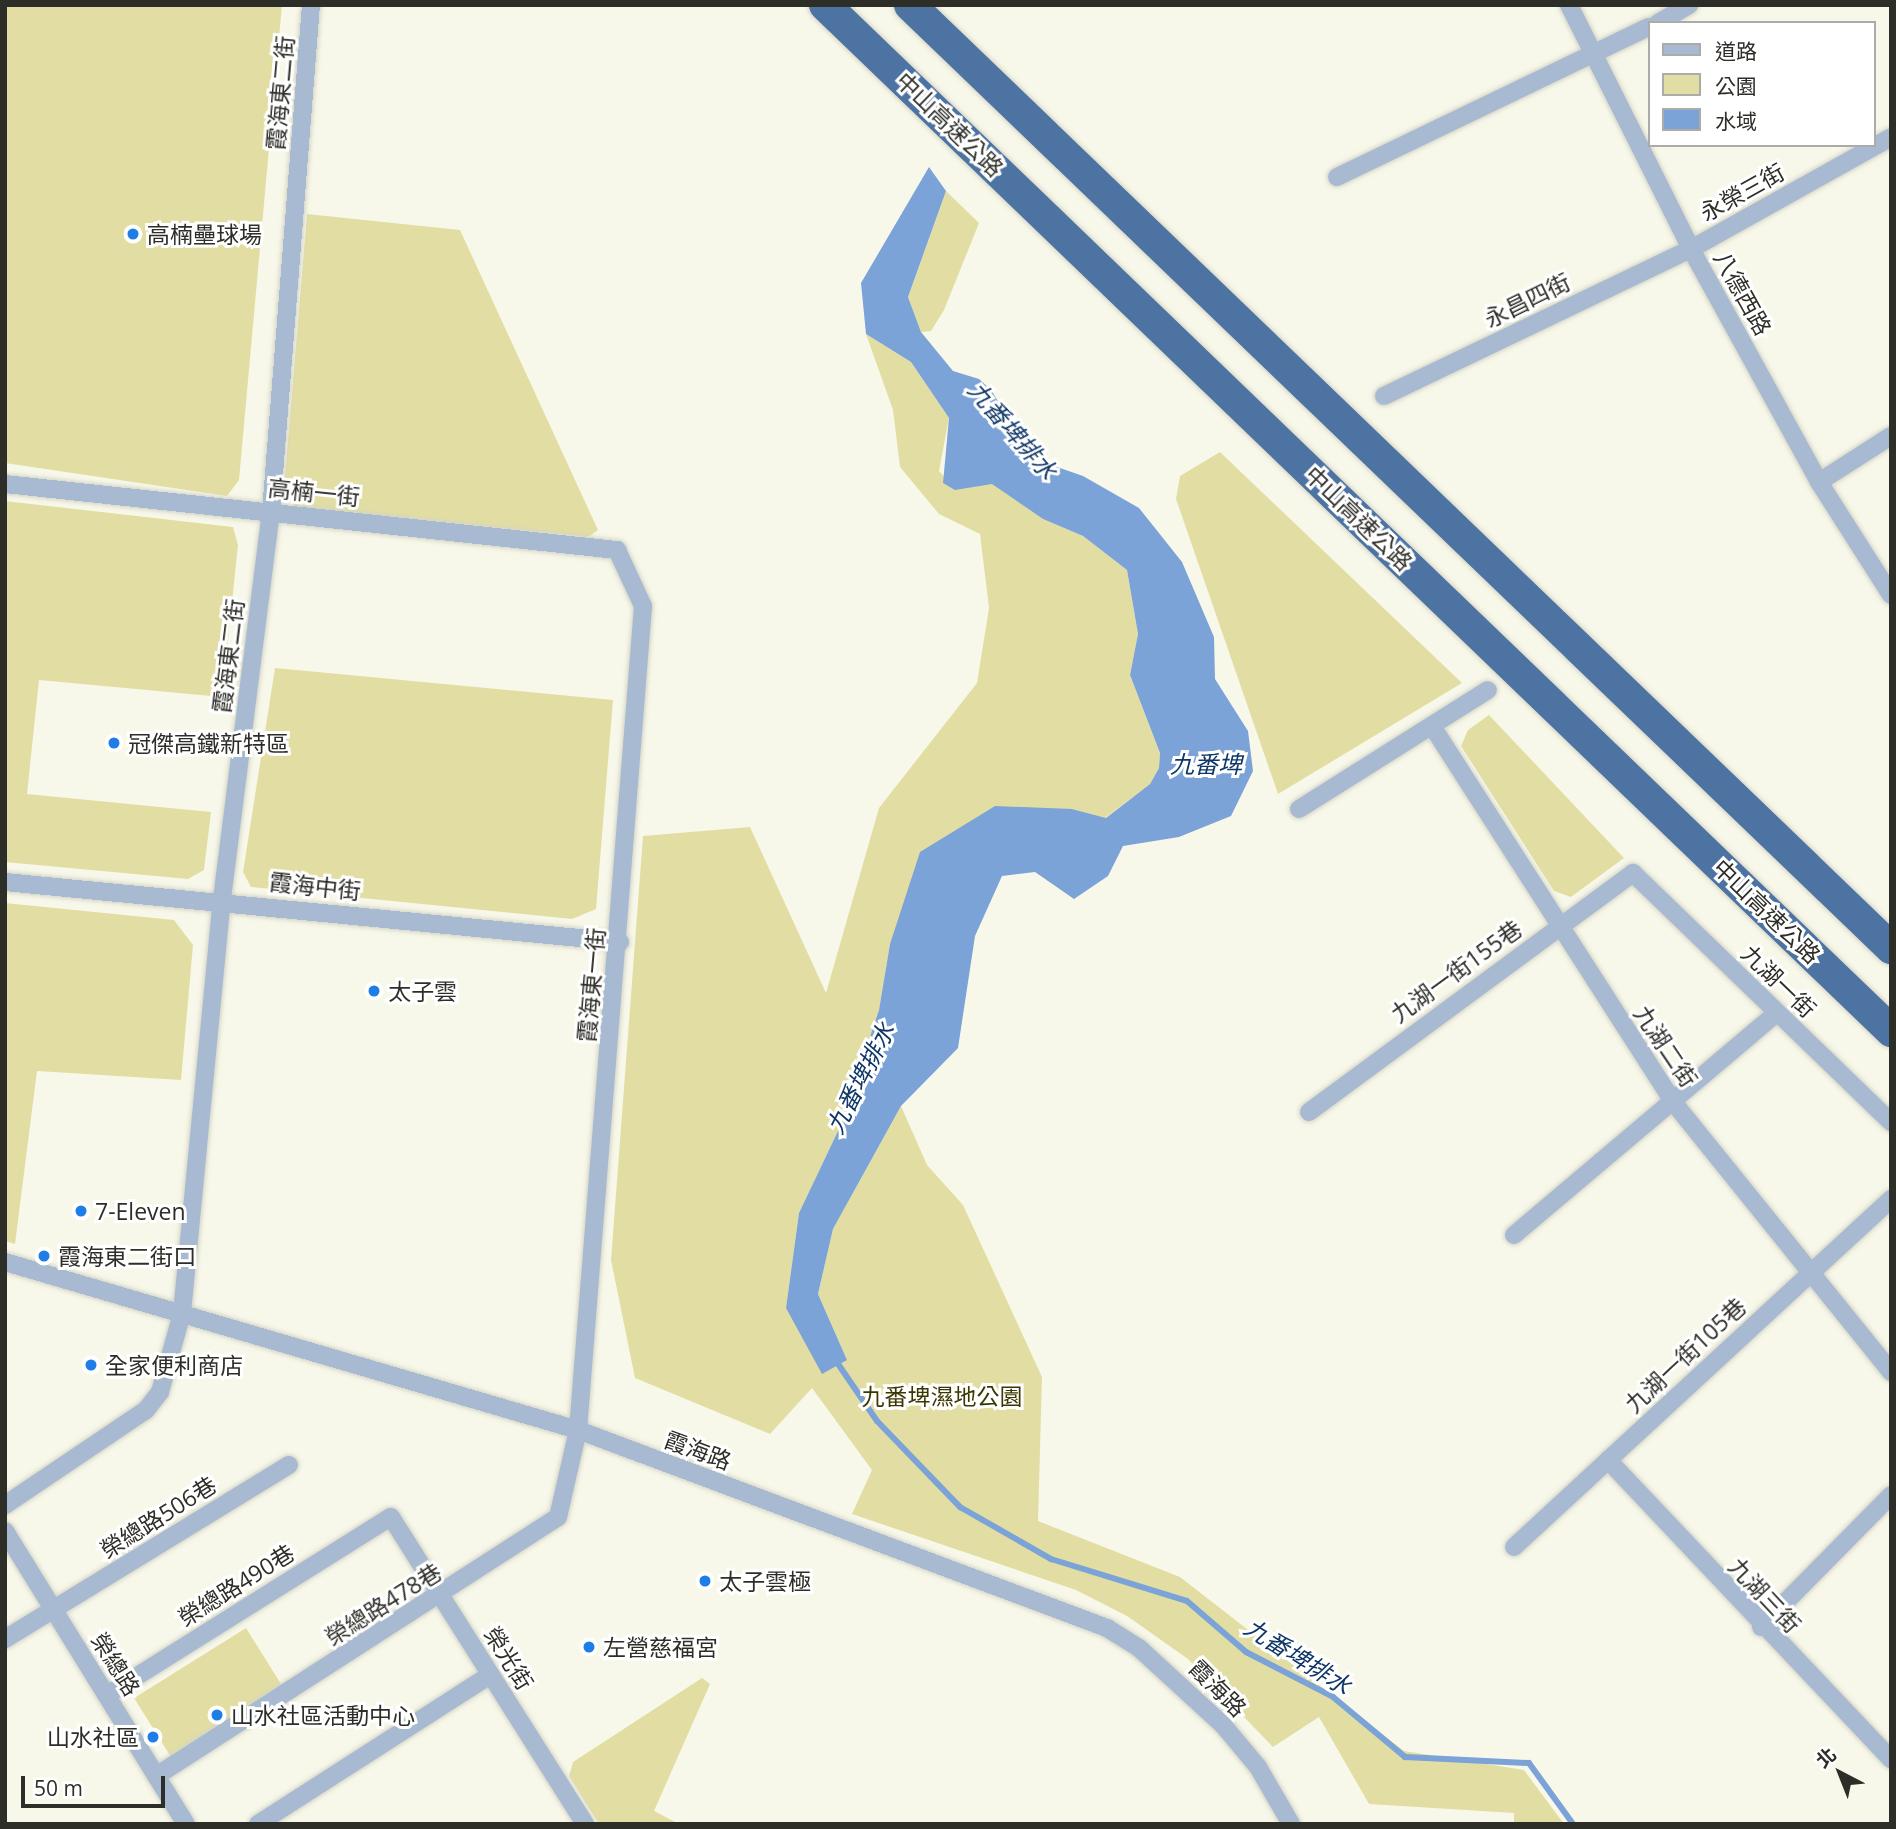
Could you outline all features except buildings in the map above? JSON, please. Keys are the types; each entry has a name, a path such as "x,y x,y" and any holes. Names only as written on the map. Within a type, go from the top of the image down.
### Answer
{"highway":[{"name":"中山高速公路","path":"825,5 1891,1031"},
{"path":"910,5 1891,948"}],"street":[{"name":"霞海東二街","path":"5,1505 146,1410 160,1392 183,1313 222,899 271,512 311,5"},
{"name":"八德西路","path":"1569,5 1691,249 1819,482 1891,595"},
{"path":"1661,21 1689,5"},
{"path":"1337,177 1595,58 1647,28"},
{"name":"永榮三街","path":"1875,146 1891,137"},
{"name":"永榮三街","path":"1691,249 1873,147"},
{"name":"永昌四街","path":"1384,396 1691,249"},
{"path":"1819,482 1891,436"},
{"name":"高楠一街","path":"5,484 617,550"},
{"name":"霞海東一街","path":"578,1430 620,942 643,606 617,550"},
{"path":"1299,809 1488,691"},
{"name":"九湖二街","path":"1432,726 1558,927 1674,1103 1891,1372"},
{"name":"九湖一街155巷","path":"1309,1112 1633,873"},
{"name":"九湖一街","path":"1633,873 1891,1122"},
{"name":"霞海中街","path":"5,882 222,899 620,942"},
{"path":"1514,1235 1674,1103 1777,1013"},
{"name":"九湖一街105巷","path":"1514,1548 1891,1199"},
{"name":"霞海路","path":"5,1262 578,1430 1107,1628 1149,1656 1223,1725 1258,1767 1291,1824"},
{"name":"榮總路478巷","path":"156,1776 442,1596 558,1517 578,1430"},
{"name":"九湖三街","path":"1608,1460 1761,1627 1891,1759"},
{"name":"榮總路506巷","path":"5,1639 289,1465"},
{"path":"1761,1627 1891,1495"},
{"name":"榮光街","path":"391,1517 585,1824"},
{"name":"榮總路490巷","path":"107,1695 391,1517"},
{"name":"榮總路","path":"5,1531 186,1824"},
{"path":"258,1824 490,1675"}],"green space":[{"name":"高楠壘球場","path":"5,5 282,5 239,480 227,496 5,463"},
{"path":"946,191 979,223 944,310 931,331 921,332 908,297"},
{"path":"307,214 460,230 598,530 588,537 295,507 284,488"},
{"name":"九番埤濕地公園","path":"866,334 911,362 949,418 939,471 955,489 992,483 1043,519 1083,536 1127,570 1138,634 1130,675 1160,753 1159,768 1150,784 1105,818 1072,809 890,944 879,1010 838,1131 799,1213 786,1308 847,1360 818,1294 833,1229 901,1106 927,1165 963,1205 1042,1377 1038,1521 1180,1577 1404,1751 1524,1770 1564,1824 1514,1824 1514,1813 1369,1804 1319,1717 1273,1747 1188,1659 1127,1616 1076,1590 852,1514 872,1470 812,1388 770,1434 635,1378 611,1260 643,836 750,827 826,993 879,808 977,683 989,608 980,534 939,514 900,467 893,410"},
{"path":"1220,452 1462,683 1278,794 1176,499 1180,476"},
{"path":"5,501 233,527 238,545 222,697 39,680 27,794 211,812 204,870 188,879 5,862"},
{"path":"275,668 613,700 596,909 572,919 251,887 243,872"},
{"path":"1489,715 1624,858 1571,897 1554,891 1461,746 1468,730"},
{"path":"5,903 174,920 193,945 181,1080 37,1071 15,1244 5,1241"},
{"path":"246,1628 285,1690 173,1760 134,1698"},
{"path":"702,1678 710,1684 654,1811 679,1824 599,1824 569,1776 573,1762"}],"water":[{"name":"九番埤","path":"929,167 946,191 908,297 921,332 953,371 979,379 991,390 1034,459 1083,476 1139,508 1182,562 1214,637 1215,679 1248,731 1253,771 1231,816 1179,837 1123,846 1108,876 1074,899 1035,872 1002,876 975,936 958,1048 901,1106 833,1229 818,1294 847,1360 822,1374 786,1308 799,1213 838,1131 879,1010 890,944 920,852 995,806 1072,809 1106,818 1150,784 1159,768 1160,753 1130,675 1138,634 1127,570 1083,536 1043,519 992,484 955,490 943,483 949,418 911,362 866,334 861,283"}],"waterway":[{"name":"九番埤排水","path":"834,1358 877,1421 960,1507 1051,1559 1187,1601 1246,1652 1333,1697 1405,1757 1529,1763 1573,1824"}],"place":[{"name":"高楠壘球場","path":"133,234"},
{"name":"冠傑高鐵新特區","path":"114,743"},
{"name":"太子雲","path":"374,991"},
{"name":"7-Eleven","path":"81,1211"},
{"name":"霞海東二街口","path":"44,1256"},
{"name":"全家便利商店","path":"91,1365"},
{"name":"太子雲極","path":"705,1581"},
{"name":"左營慈福宮","path":"589,1647"},
{"name":"山水社區活動中心","path":"217,1715"},
{"name":"山水社區","path":"153,1737"}]}
